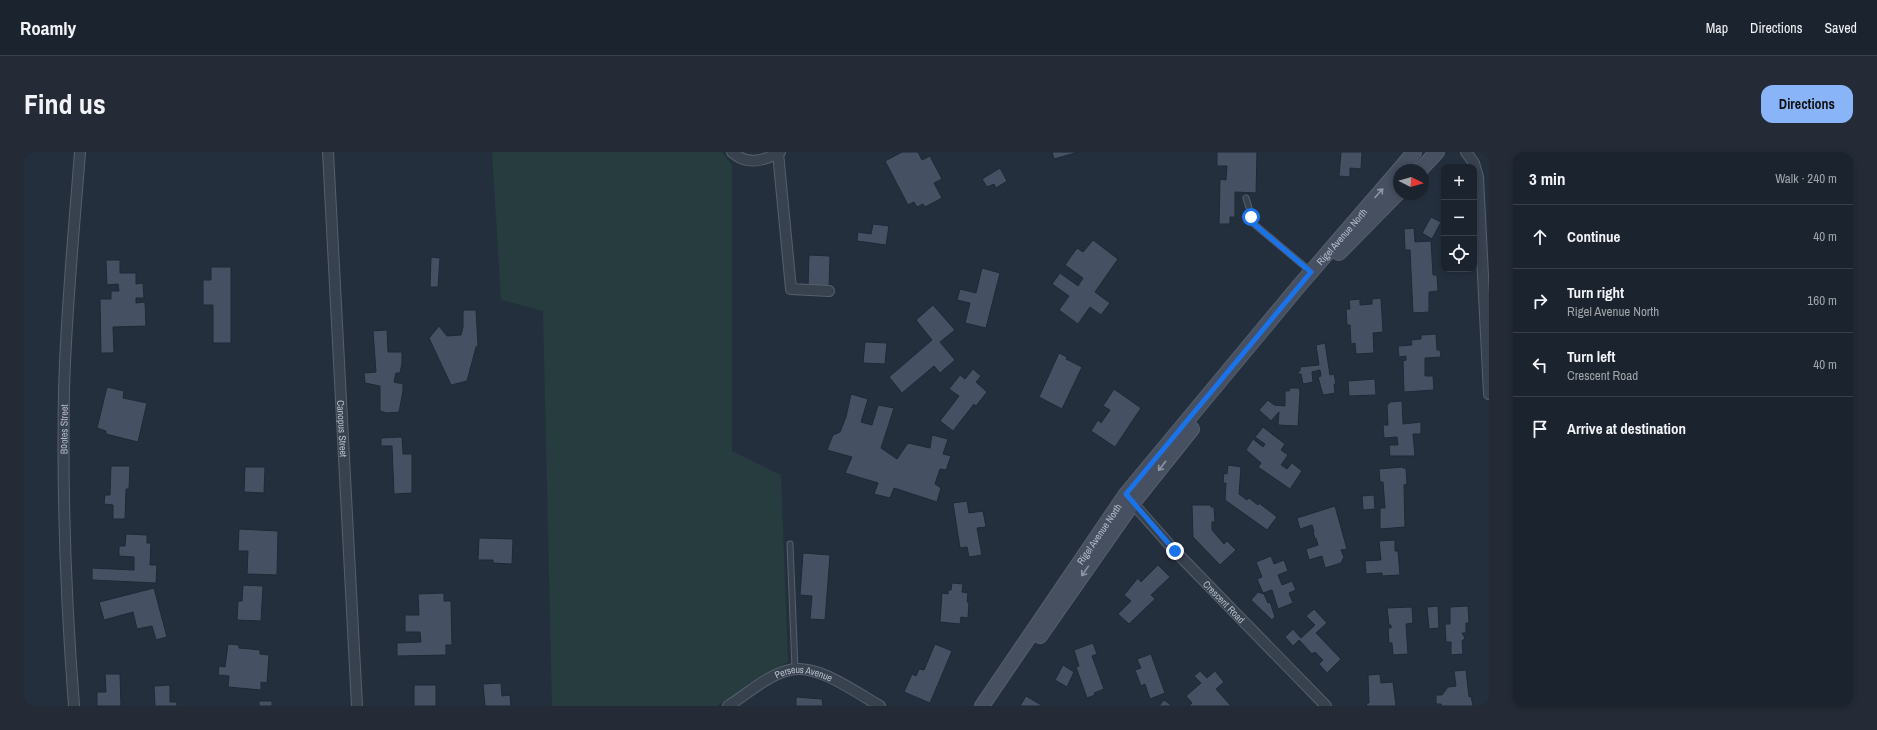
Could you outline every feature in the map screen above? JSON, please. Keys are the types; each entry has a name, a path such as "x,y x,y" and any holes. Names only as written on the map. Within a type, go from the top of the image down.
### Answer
{"main road":[{"name":"Rigel Avenue North","path":"1404,164 1414,152"},
{"path":"1426,164 1437,152"},
{"name":"Rigel Avenue North","path":"982,706 1129,499 1311,272 1393,177"},
{"name":"Rigel Avenue North","path":"994,706 1129,499 1312,282 1367,222 1393,198"}],"street":[{"name":"Bootes Street","path":"74,706 65,522 64,391 80,152"},
{"name":"Canopus Street","path":"328,152 357,706"},
{"path":"732,152 742,160 753,162 779,153 791,289 829,291"},
{"path":"1466,152 1474,164 1478,177 1489,394"},
{"name":"Crescent Road","path":"1129,499 1175,551 1326,706"},
{"name":"Perseus Avenue","path":"728,706 777,675 795,669 804,669 830,677 880,706"}],"lane":[{"path":"1246,198 1254,224 1311,272"},
{"path":"790,544 795,669"}],"green space":[{"path":"492,152 722,152 732,165 732,451 781,475 788,662 717,706 552,706 543,311 501,300"}],"building":[{"path":"902,152 918,152 922,160 930,156 942,179 934,183 942,198 925,207 923,204 917,207 914,202 908,205 885,161"},
{"path":"1052,152 1079,152 1054,159"},
{"path":"1217,152 1257,152 1256,193 1235,192 1235,217 1230,217 1230,224 1219,224 1220,179 1226,180 1227,166 1217,166"},
{"path":"1341,152 1362,152 1361,169 1350,168 1350,177 1339,176"},
{"path":"1000,168 1007,181 996,188 994,184 987,187 982,179"},
{"path":"1431,217 1441,222 1432,239 1422,233"},
{"path":"873,224 889,226 886,245 857,241 858,232 871,234"},
{"path":"1414,228 1415,242 1431,241 1433,275 1437,275 1438,291 1429,292 1429,312 1413,313 1410,250 1405,250 1404,229"},
{"path":"1093,240 1118,259 1095,292 1110,303 1101,315 1090,307 1078,324 1059,310 1069,296 1052,284 1060,273 1078,286 1083,278 1065,265 1077,248 1083,252"},
{"path":"809,255 830,256 829,288 808,287"},
{"path":"431,257 440,258 438,287 430,287"},
{"path":"106,260 120,260 120,273 136,273 136,284 143,283 144,298 136,298 136,303 145,302 146,326 113,327 114,353 101,353 100,299 111,299 111,291 119,291 118,284 107,285"},
{"path":"211,267 231,267 231,343 213,343 213,305 203,305 203,280 211,280"},
{"path":"982,268 1000,273 986,328 965,323 970,303 957,300 960,289 976,293"},
{"path":"1381,298 1383,332 1373,333 1374,353 1356,354 1355,343 1351,344 1350,325 1347,325 1346,309 1350,309 1349,300 1360,299 1360,305 1372,304 1372,299"},
{"path":"933,305 955,330 940,342 955,360 940,373 934,366 902,393 889,377 932,340 916,320"},
{"path":"463,310 476,310 478,346 476,347 467,381 451,385 429,338 439,326 447,336 461,335 463,327"},
{"path":"387,330 388,352 402,352 400,373 396,373 394,382 403,384 403,391 399,412 387,413 380,411 380,386 365,383 364,373 376,372 373,331"},
{"path":"1436,334 1437,350 1440,350 1441,357 1425,358 1425,376 1433,376 1434,390 1404,392 1403,361 1406,360 1406,356 1399,357 1398,346 1412,345 1411,340 1421,339 1421,335"},
{"path":"865,342 887,343 885,364 863,363"},
{"path":"1325,343 1330,375 1334,374 1336,384 1334,384 1335,393 1323,395 1318,377 1321,376 1320,370 1312,372 1313,382 1303,384 1301,374 1298,374 1298,371 1300,371 1300,367 1319,365 1316,345"},
{"path":"1059,353 1067,357 1066,359 1082,367 1062,409 1039,397"},
{"path":"973,369 981,376 976,382 987,392 976,406 974,404 953,431 940,421 959,396 949,389 960,375 965,379"},
{"path":"1375,379 1376,395 1349,396 1348,381"},
{"path":"107,387 124,391 123,398 147,403 138,442 106,434 106,431 97,428"},
{"path":"1290,388 1299,388 1300,392 1298,426 1278,425 1279,412 1271,421 1259,410 1268,400 1274,405 1285,406 1285,391 1289,391"},
{"path":"1114,389 1141,408 1115,447 1091,431 1098,420 1101,423 1110,410 1103,406"},
{"path":"851,394 868,399 861,422 872,425 878,405 894,408 881,448 897,459 908,443 930,448 932,435 948,439 943,454 951,456 946,470 940,469 935,484 941,488 937,502 894,488 890,498 874,494 878,483 845,473 852,457 827,450 833,435 840,432 846,417"},
{"path":"1402,401 1403,424 1421,422 1421,434 1413,434 1415,456 1390,456 1389,445 1398,445 1397,437 1384,438 1383,425 1388,425 1387,404 1389,404 1389,402"},
{"path":"1263,427 1285,444 1281,450 1288,455 1281,465 1287,469 1292,463 1302,471 1290,489 1258,467 1261,463 1246,450 1253,439 1263,447 1265,444 1255,437"},
{"path":"402,437 403,454 412,454 412,493 394,494 392,446 381,446 381,438"},
{"path":"1228,465 1241,467 1239,494 1247,500 1249,498 1258,505 1259,503 1277,517 1267,530 1225,500 1226,483 1223,483 1224,473 1227,474"},
{"path":"111,466 130,466 129,489 126,489 125,519 113,519 113,505 104,504 105,495 110,495"},
{"path":"245,467 265,467 264,493 244,492"},
{"path":"1406,468 1407,484 1404,485 1405,527 1380,529 1380,508 1385,508 1383,482 1380,482 1379,469"},
{"path":"1374,495 1375,509 1363,510 1362,496"},
{"path":"967,501 969,513 983,511 986,527 977,528 982,555 969,557 967,547 960,548 953,503"},
{"path":"1192,505 1211,505 1211,507 1214,507 1215,522 1212,522 1212,530 1224,544 1227,541 1236,550 1220,565 1193,537"},
{"path":"1335,506 1347,549 1341,550 1344,557 1341,563 1325,568 1322,556 1309,560 1306,549 1318,545 1316,538 1315,539 1312,525 1300,529 1297,518"},
{"path":"239,529 278,531 277,575 247,574 248,551 238,551"},
{"path":"126,534 147,535 147,543 151,543 150,565 157,565 156,583 92,580 92,568 134,570 134,557 119,556 119,546 125,546"},
{"path":"479,538 513,539 512,564 493,563 493,560 478,560"},
{"path":"1395,540 1395,551 1398,551 1400,575 1382,576 1382,573 1366,574 1365,561 1381,560 1379,541"},
{"path":"803,553 830,555 825,620 810,619 812,596 800,595"},
{"path":"1271,556 1274,564 1284,560 1288,571 1278,575 1282,585 1292,581 1296,590 1289,593 1293,603 1278,609 1272,590 1263,593 1257,579 1262,577 1256,562"},
{"path":"1158,565 1170,577 1151,595 1155,599 1129,624 1118,614 1131,601 1124,595 1138,578 1141,582"},
{"path":"952,583 963,584 962,592 968,593 968,618 961,617 960,624 940,622 942,593 948,594 948,590 951,590"},
{"path":"243,585 263,586 261,621 237,620 238,601 242,601"},
{"path":"154,588 167,637 156,640 152,626 137,629 133,612 104,620 99,602"},
{"path":"1258,592 1264,594 1268,603 1270,602 1275,617 1272,620 1251,600"},
{"path":"444,593 444,601 451,601 452,645 446,645 446,655 397,656 397,643 421,642 420,632 405,632 405,615 419,615 418,594"},
{"path":"1438,606 1439,628 1429,629 1427,607"},
{"path":"1468,606 1469,623 1466,623 1466,633 1462,633 1465,638 1462,641 1463,654 1451,655 1451,642 1446,642 1445,624 1450,624 1450,607"},
{"path":"1412,607 1413,623 1406,624 1408,654 1393,655 1392,643 1389,643 1388,628 1391,628 1391,625 1389,625 1387,608"},
{"path":"1314,609 1327,623 1316,633 1341,659 1327,673 1319,664 1323,660 1315,652 1312,654 1299,640 1293,646 1285,637 1293,629 1301,638 1315,625 1306,616"},
{"path":"1093,643 1097,654 1092,656 1104,689 1087,698 1076,667 1079,666 1074,650"},
{"path":"228,644 239,645 239,648 260,650 260,654 269,655 267,683 261,682 261,690 228,687 229,676 218,675 219,666 225,667"},
{"path":"935,644 952,651 930,703 904,692 912,674 916,676 919,669 924,670"},
{"path":"1151,654 1165,693 1150,699 1145,684 1141,686 1135,670 1141,668 1137,659"},
{"path":"1063,665 1074,672 1067,687 1055,680"},
{"path":"1466,670 1469,697 1471,696 1473,706 1441,706 1441,704 1436,704 1436,695 1442,695 1448,687 1456,686 1454,671"},
{"path":"1200,671 1207,678 1215,671 1224,682 1216,689 1231,706 1189,706 1192,703 1186,696 1201,683 1194,676"},
{"path":"105,674 120,674 121,706 97,706 97,692 106,692"},
{"path":"1380,674 1381,683 1393,682 1396,706 1367,706 1366,703 1369,703 1368,675"},
{"path":"501,683 502,696 510,695 511,706 485,706 483,684"},
{"path":"170,685 170,702 177,702 177,706 155,706 154,686"},
{"path":"414,685 436,685 436,706 414,706"},
{"path":"1026,696 1043,706 1020,706"},
{"path":"796,697 822,699 823,706 796,706"},
{"path":"1164,700 1172,706 1159,706"},
{"path":"259,701 272,701 272,706 259,706"}],"route":[{"path":"1175,551 1126,494 1311,272 1254,224 1251,217"}]}
